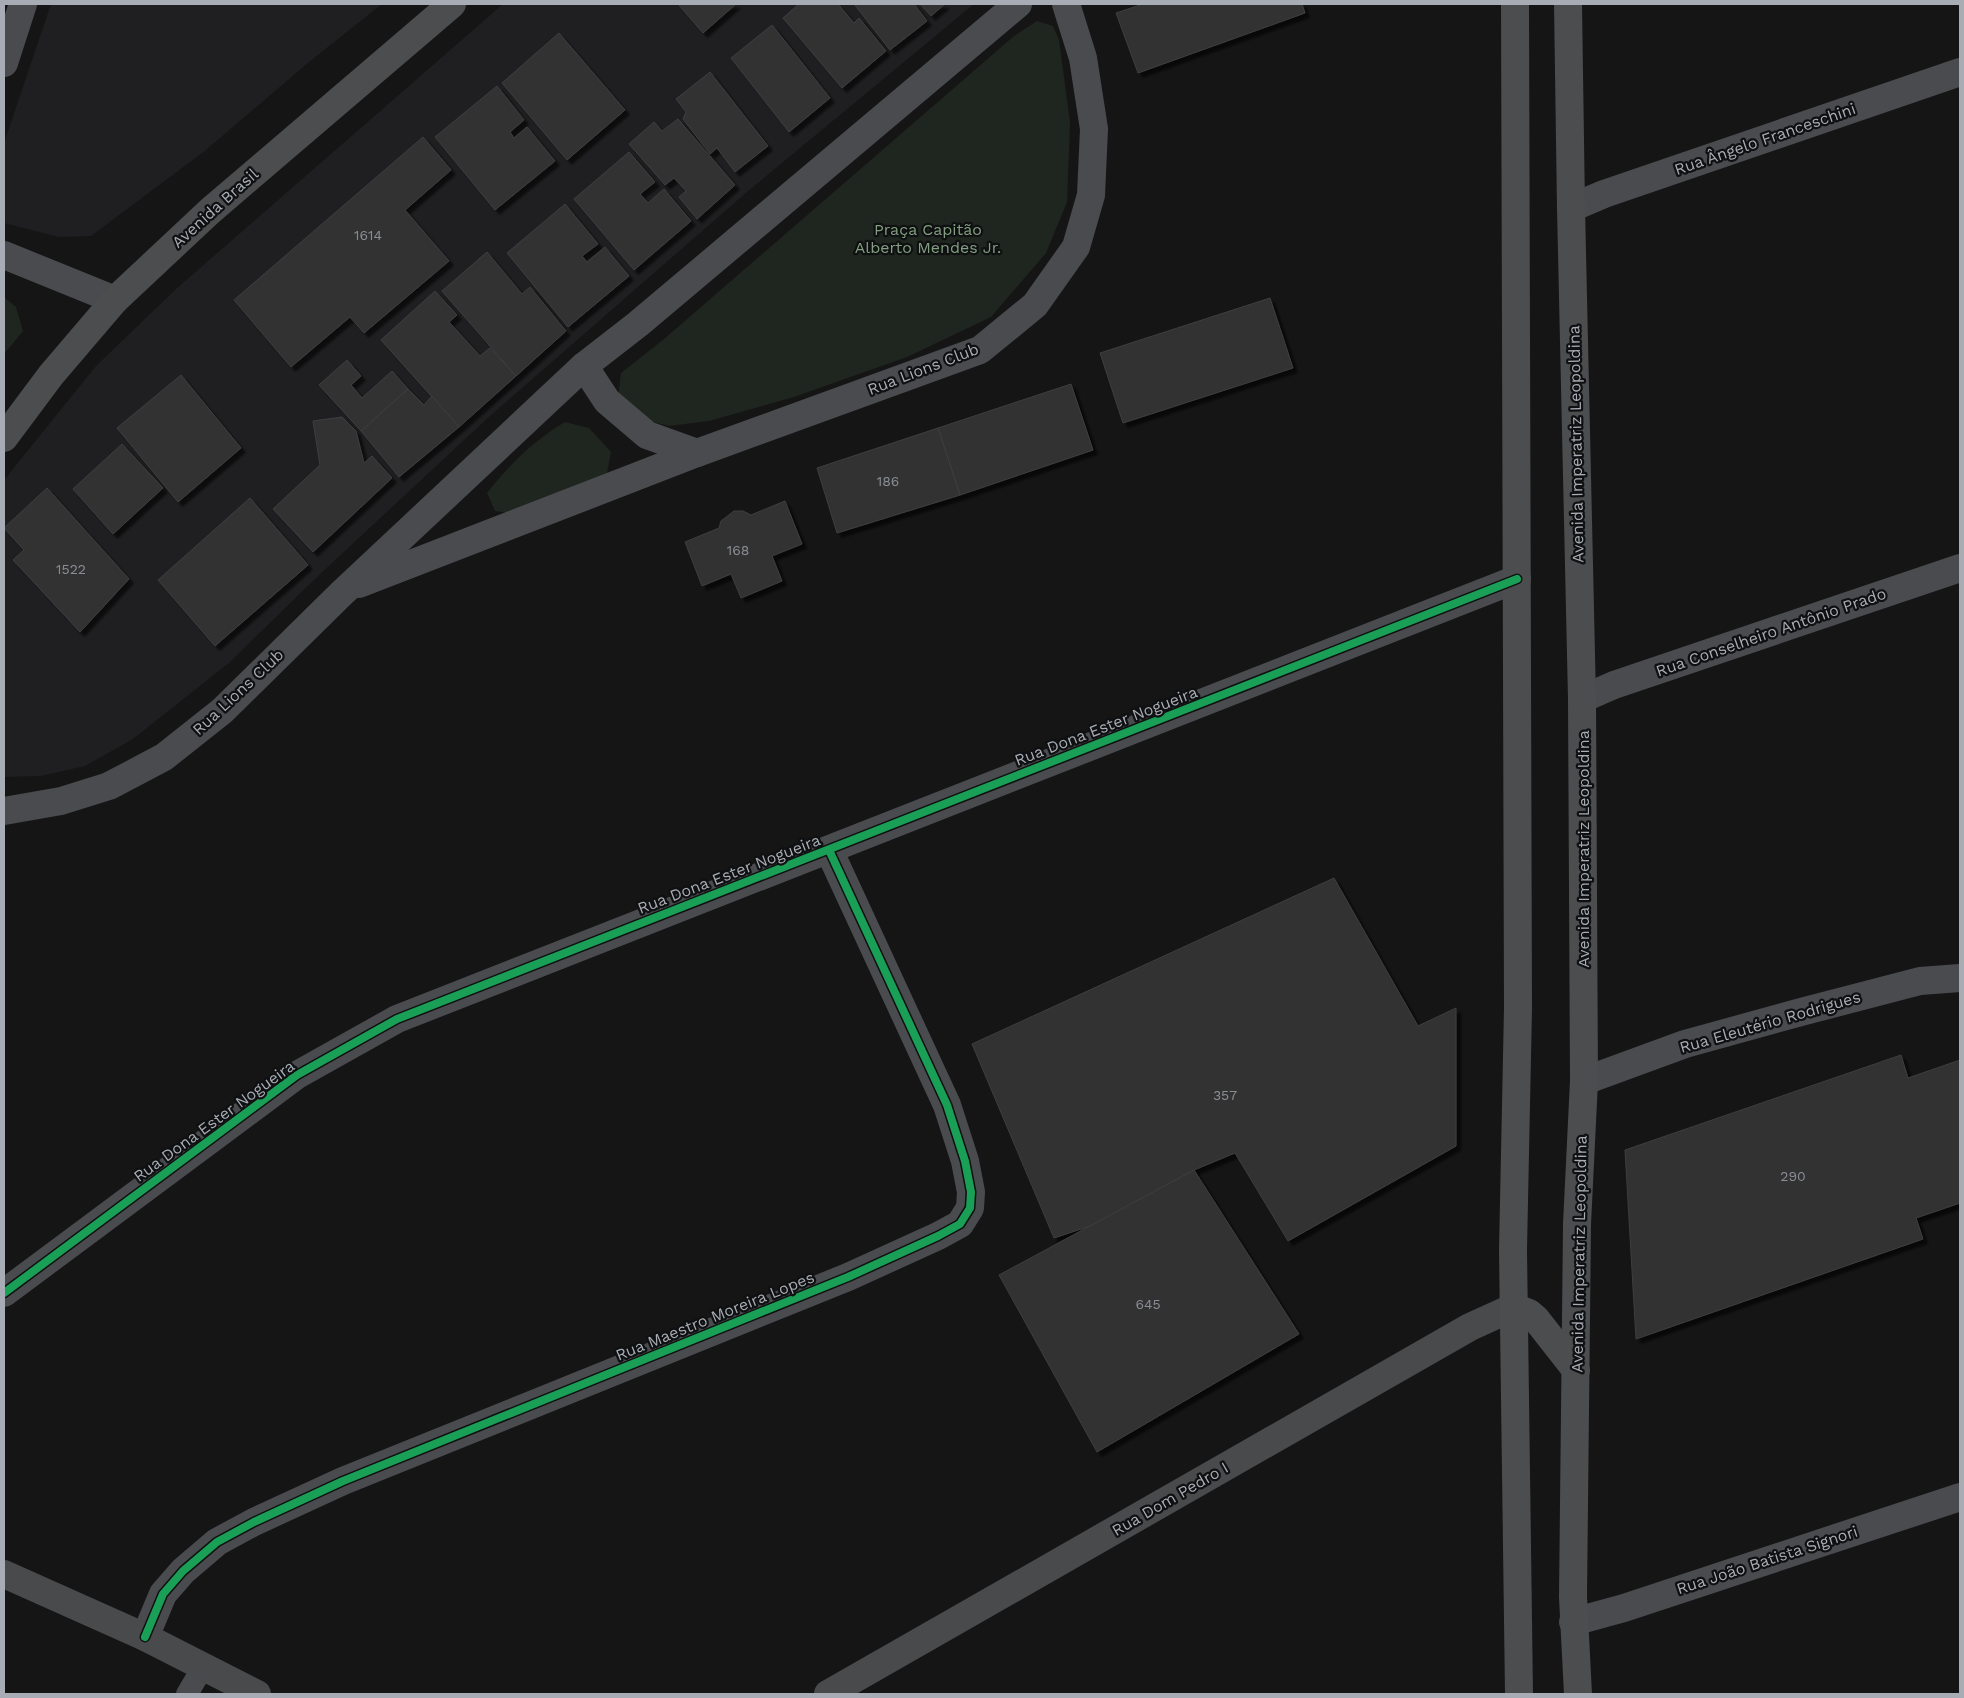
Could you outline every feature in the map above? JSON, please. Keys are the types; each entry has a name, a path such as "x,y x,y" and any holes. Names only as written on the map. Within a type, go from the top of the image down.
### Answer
{"main road":[{"name":"Avenida Brasil","path":"4,438 51,375 115,300 210,211 452,4"},
{"path":"1515,4 1518,1008 1513,1250 1519,1694"},
{"name":"Avenida Imperatriz Leopoldina","path":"1568,4 1570,208 1582,699 1584,1081 1577,1224 1573,1622 1578,1694"},
{"path":"1514,1307 1529,1313 1536,1319 1576,1370"}],"street":[{"path":"4,62 23,4"},
{"name":"Rua Lions Club","path":"4,811 61,801 109,786 164,756 222,711 346,589 584,366 638,324 1018,4"},
{"name":"Rua Lions Club","path":"346,589 697,453 980,350 1036,305 1076,247 1091,195 1094,129 1083,58 1066,4"},
{"name":"Rua Ângelo Franceschini","path":"1570,208 1604,194 1960,72"},
{"path":"4,255 115,300"},
{"path":"584,366 607,402 647,435 697,453"},
{"name":"Rua Conselheiro Antônio Prado","path":"1582,699 1614,685 1960,568"},
{"name":"Rua Dona Ester Nogueira","path":"4,1293 297,1075 397,1019 1517,579"},
{"name":"Rua Maestro Moreira Lopes","path":"145,1637 163,1594 183,1571 217,1542 254,1522 343,1481 848,1277 960,1224 970,1208 971,1192 965,1161 947,1105 829,850"},
{"name":"Rua Eleutério Rodrigues","path":"1584,1081 1685,1044 1920,981 1960,978"},
{"name":"Rua Dom Pedro I","path":"828,1694 1470,1328 1514,1307"},
{"name":"Rua João Batista Signori","path":"1573,1622 1624,1608 1960,1497"},
{"path":"4,1574 145,1637 258,1694"}],"lane":[{"path":"187,1694 203,1667"}],"shaded area":[{"path":"51,4 382,4 309,62 206,150 91,236 59,237 4,223 4,143"},
{"path":"503,4 974,4 747,192 490,416 318,576 230,662 133,739 85,766 41,776 4,777 4,480 96,366 176,289"}],"green space":[{"name":"Praça Capitão Alberto Mendes Jr.","path":"1037,21 1053,26 1059,40 1070,122 1067,202 1046,253 991,317 907,357 794,397 709,421 669,426 641,419 618,397 621,373 664,339 1014,36"},
{"path":"4,297 16,307 23,331 4,354"},
{"path":"565,422 589,428 611,452 607,473 515,514 495,511 487,493 523,454"}],"building":[{"path":"678,4 736,4 703,33"},
{"path":"799,4 838,4 854,23 859,18 886,51 842,88 783,18"},
{"path":"854,4 914,4 927,21 890,50"},
{"path":"920,4 945,4 931,16"},
{"path":"1143,4 1302,4 1305,13 1138,73 1116,13"},
{"path":"772,25 830,98 789,132 731,58"},
{"path":"559,33 625,110 567,160 502,83"},
{"path":"710,72 768,146 735,172 717,148 710,154 683,119 686,112 676,99"},
{"path":"497,86 524,120 510,132 514,138 527,127 555,161 495,210 435,137"},
{"path":"678,119 735,185 697,219 679,197 686,191 674,178 665,185 629,144 654,122 662,131"},
{"path":"423,137 451,170 405,210 449,261 364,333 350,317 291,367 234,300"},
{"path":"629,152 655,182 640,194 648,203 664,189 691,221 634,270 574,199"},
{"path":"565,204 598,244 582,256 587,262 605,247 629,276 568,327 507,253"},
{"path":"487,252 522,294 530,287 566,331 516,376 442,291"},
{"path":"435,291 457,315 449,322 480,356 490,348 516,376 459,427 381,340"},
{"path":"1270,298 1293,368 1123,423 1100,353"},
{"path":"347,360 361,376 351,385 362,398 392,371 408,389 361,431 319,385"},
{"path":"181,375 241,448 178,502 117,428"},
{"path":"1071,384 1093,450 960,495 938,428"},
{"path":"408,389 424,405 432,396 459,427 399,477 361,431"},
{"path":"342,417 356,431 364,463 372,456 392,478 313,552 273,509 320,465 313,421"},
{"path":"938,428 960,495 837,533 817,468"},
{"path":"122,444 163,488 113,534 73,489"},
{"path":"47,488 129,579 80,632 13,560 24,550 4,528"},
{"path":"250,498 308,565 215,646 158,580"},
{"path":"785,501 802,544 772,556 782,581 741,598 731,574 702,586 685,542 719,528 721,521 734,511 743,511 751,515"},
{"path":"1334,878 1418,1026 1456,1008 1456,1146 1288,1241 1235,1153 1194,1170 1093,1225 1054,1238 972,1044"},
{"path":"1901,1055 1908,1078 1960,1060 1960,1203 1916,1218 1923,1239 1636,1339 1625,1150"},
{"path":"1194,1170 1299,1334 1097,1452 999,1275"}],"cycle path":[{"path":"4,1293 297,1075 397,1019 1517,579"},
{"path":"145,1637 163,1594 183,1571 217,1542 254,1522 343,1481 848,1277 960,1224 970,1208 971,1192 965,1161 947,1105 829,850"}]}
